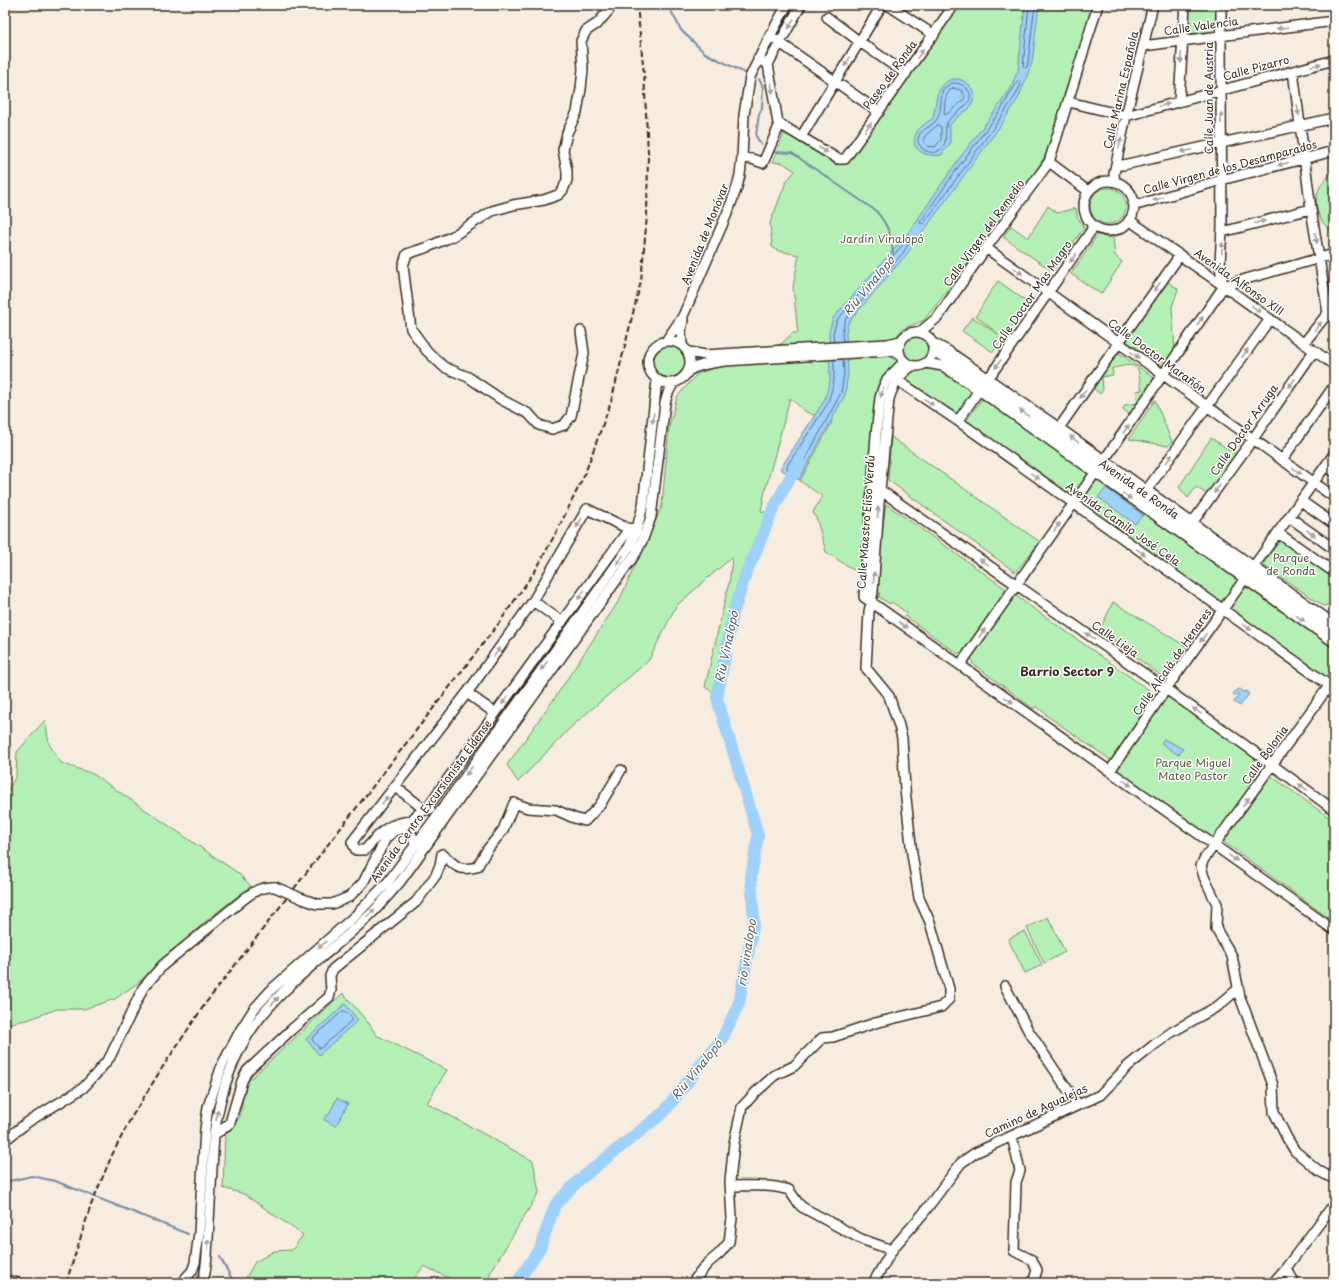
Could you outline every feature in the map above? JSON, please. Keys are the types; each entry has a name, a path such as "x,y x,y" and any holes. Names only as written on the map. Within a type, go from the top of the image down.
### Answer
{"street":[{"path":"581,331 584,353 571,416 564,425 552,429 538,425 528,414 502,400 468,377 444,367 426,351 411,329 403,266 407,254 453,236 492,211 513,205 544,200 558,195 563,190 567,180 563,150 566,133 577,112 581,89 583,69 581,41 586,32 598,23 609,10 611,5"},
{"name":"Avenida de Monóvar","path":"666,341 684,316 727,216 737,187 742,158 744,115 750,77 787,5"},
{"path":"742,158 752,158 763,163 779,124 768,64 801,5"},
{"path":"779,124 801,137 882,5"},
{"path":"888,5 934,35"},
{"name":"Paseo de Ronda","path":"801,137 838,159 845,159 954,5"},
{"name":"Calle Virgen del Remedio","path":"920,332 938,317 1049,162 1098,5"},
{"name":"Calle Marina Española","path":"1115,182 1114,174 1126,116 1153,5"},
{"path":"1179,101 1185,5"},
{"name":"Calle Juan de Austria","path":"1221,5 1221,271 1224,286"},
{"path":"827,17 906,74"},
{"name":"Calle Valencia","path":"1143,46 1334,21"},
{"path":"770,36 879,112"},
{"path":"758,59 768,64"},
{"name":"Calle Pizarro","path":"1068,102 1126,116 1334,60"},
{"path":"1293,71 1311,209 1319,258 1332,314 1304,343"},
{"path":"1116,165 1123,165 1334,118"},
{"name":"Calle Virgen de los Desamparados","path":"1133,203 1140,204 1221,180 1334,150"},
{"path":"1049,162 1088,191"},
{"path":"1100,182 1115,182 1127,189 1133,203 1133,212 1129,220 1121,227 1112,230 1102,230 1088,220 1084,209 1084,202 1088,191 1100,182"},
{"path":"1222,232 1311,209"},
{"name":"Avenida Alfonso XIII","path":"1129,220 1334,365"},
{"name":"Calle Doctor Mas Magro","path":"988,379 1091,231 1093,225"},
{"name":"Calle Doctor Marañón","path":"986,248 1334,497"},
{"path":"960,665 1100,467 1224,286 1334,254"},
{"path":"1059,428 1180,255"},
{"name":"Avenida de Monóvar","path":"682,344 681,332 684,316"},
{"name":"Calle Virgen del Remedio","path":"932,345 938,317"},
{"path":"1146,491 1270,319"},
{"path":"688,371 690,362 689,352 682,344 675,341 666,341 656,346 649,357 649,370 657,380 662,382 674,382 697,366 715,362 782,355 887,348 911,332 920,332 924,334 932,345 930,360 922,366 905,360 887,348"},
{"path":"901,340 899,350 905,360"},
{"name":"Avenida de Ronda","path":"932,345 948,351 1059,428 1100,467"},
{"name":"Avenida de Ronda","path":"932,345 945,357 1334,633"},
{"name":"Calle Doctor Arruga","path":"1192,523 1314,351"},
{"path":"689,352 705,355 782,355"},
{"name":"Calle Maestro Eliso Verdú","path":"905,360 892,388 889,399 880,490 874,592 872,602 864,597 864,591 880,398 882,388 887,378 905,360"},
{"name":"Avenida de Ronda","path":"926,363 943,366 1100,467 1146,491 1192,523 1334,642"},
{"name":"Avenida Centro Excursionista Eldense","path":"181,1283 192,1271 195,1263 199,1233 205,1129 208,1107 220,1070 236,1038 246,1020 281,980 367,904 388,882 445,805 624,554 634,537 643,506 657,380"},
{"name":"Avenida Camilo José Cela","path":"897,380 1223,610 1333,684"},
{"name":"Avenida Centro Excursionista Eldense","path":"202,1283 207,1256 214,1134 218,1109 227,1079 242,1046 258,1020 285,990 372,914 400,882 636,553 651,517 664,403 674,382"},
{"path":"1282,460 1334,386"},
{"path":"958,422 979,390"},
{"name":"Calle Alcalá de Henares","path":"1110,771 1166,689 1334,454"},
{"path":"1326,466 1334,472"},
{"name":"Calle Lieja","path":"880,490 1166,689 1334,810"},
{"path":"1301,501 1334,524"},
{"path":"411,824 393,824 383,831 365,850 356,850 352,842 396,787 467,693 533,601 588,509 629,529"},
{"path":"1289,517 1334,549"},
{"path":"415,846 411,824 415,816 424,810 629,529 638,526"},
{"path":"1278,533 1334,572"},
{"name":"Avenida de Ronda","path":"1250,573 1334,624"},
{"path":"533,601 562,622"},
{"path":"692,1283 707,1264 720,1253 729,1242 732,1218 730,1186 734,1143 742,1107 775,1075 794,1066 822,1038 833,1037 875,1023 940,1007 949,999 949,989 930,922 919,898 916,882 905,789 902,738 899,726 889,696 866,668 869,612 872,602 1334,930"},
{"name":"Calle Bolonia","path":"1238,989 1232,956 1216,929 1217,904 1204,878 1201,866 1204,859 1333,684"},
{"path":"467,693 495,713"},
{"path":"214,1134 230,1123 242,1081 247,1071 290,1030 329,997 332,990 330,976 333,969 416,902 436,875 442,854 456,867 468,869 477,866 487,850 503,830 514,803 528,808 556,810 585,821 600,805 621,770"},
{"path":"396,787 424,810"},
{"path":"424,810 434,809 445,805"},
{"path":"5,1140 28,1122 83,1088 110,1057 143,988 163,965 215,921 260,888 275,887 317,904 332,904 349,897 363,883 386,838 394,831 411,824"},
{"path":"361,831 374,840"},
{"path":"1005,986 1028,1030 1078,1105"},
{"path":"1238,989 1273,1085 1274,1112 1287,1138 1295,1151 1319,1171 1334,1179"},
{"name":"Camino de Agualejas","path":"873,1283 892,1250 922,1215 961,1163 974,1154 1100,1095 1128,1066 1154,1045 1172,1032 1218,1006 1238,989"},
{"path":"1012,1136 1020,1171 1016,1182 1014,1251 1032,1260 1037,1270 1032,1283"},
{"path":"730,1186 768,1186 789,1190 802,1207 861,1239 892,1250"},
{"path":"1273,1283 1334,1204"},
{"path":"1286,1268 1295,1283"},
{"path":"5,1280 18,1283"}],"green space":[{"name":"Jardín Vinalopó","path":"959,5 1094,5 1046,154 1041,163 1010,208 924,320 902,330 896,337 891,338 891,356 897,360 879,388 873,422 860,574 826,552 817,520 813,512 822,496 800,481 832,422 806,412 790,398 761,511 768,513 733,603 722,651 715,693 705,687 730,578 732,557 676,606 649,660 573,725 518,782 507,765 556,696 620,599 662,506 669,427 677,397 697,374 781,344 793,333 798,333 793,287 799,255 779,251 772,247 770,223 786,182 795,171 783,163 773,162 784,133 844,165"},
{"path":"1202,7 1216,8 1215,31 1187,34 1190,9 1201,9"},
{"path":"1334,172 1334,233 1326,227 1321,219 1316,202 1317,194 1321,186 1326,178"},
{"path":"1112,188 1121,193 1125,199 1125,213 1121,219 1112,224 1104,224 1095,219 1091,213 1090,202 1095,193 1101,189"},
{"path":"1048,206 1057,213 1076,208 1077,216 1084,228 1052,271 1003,237 1011,226 1028,238"},
{"path":"1098,234 1113,238 1115,256 1122,262 1101,294 1071,274"},
{"path":"998,281 1030,304 993,352 962,331 972,317 998,334 976,316"},
{"path":"1168,282 1178,289 1172,307 1175,352 1164,367 1126,341"},
{"path":"916,337 925,340 928,349 925,358 916,361 907,358 904,349 907,340"},
{"path":"669,346 680,351 685,362 680,373 669,378 658,373 653,362 658,351"},
{"path":"1119,353 1155,380 1130,415 1123,409 1125,405 1138,403 1136,391 1142,390 1138,369 1136,367 1126,366 1112,368 1113,375 1102,377 1103,390 1100,394 1093,388"},
{"path":"934,368 945,371 972,392 957,414 954,414 905,381 904,378 912,371"},
{"path":"982,399 986,399 1089,473 1089,476 1074,498 967,423 966,421"},
{"path":"1155,400 1172,442 1168,446 1129,439"},
{"path":"891,437 1040,542 1015,572 888,480"},
{"path":"1211,438 1236,454 1208,495 1196,487 1188,498 1179,487"},
{"path":"1099,480 1239,579 1222,604 1081,504 1081,500 1095,481"},
{"name":"Parque Miguel Mateo Pastor","path":"886,504 1160,698 1166,689 1273,765 1267,773 1334,821 1334,834 1328,844 1334,849 1334,922 1220,839 1215,845 1110,771 1115,763 1046,715 1036,706 1034,709 972,663 973,661 960,652 958,654 905,616 907,613 892,602 890,604 879,597 880,593 873,592"},
{"name":"Parque de Ronda","path":"1282,538 1334,575 1334,594 1327,605 1324,606 1264,566 1263,564"},
{"path":"1246,586 1334,646 1335,665 1333,673 1330,676 1327,678 1231,610 1230,608"},
{"path":"1113,602 1187,647 1164,678 1100,630"},
{"path":"45,720 49,744 61,763 93,774 238,873 251,886 207,920 159,961 142,980 115,999 84,1009 57,1009 27,1020 5,1024 5,796 16,776 17,752"},
{"path":"1048,917 1065,952 1044,963 1027,928"},
{"path":"1025,931 1042,965 1025,973 1008,939"},
{"path":"343,993 370,1025 376,1035 447,1070 427,1103 533,1161 539,1192 490,1273 489,1283 459,1283 424,1266 411,1283 243,1283 255,1262 274,1251 292,1250 303,1235 244,1194 223,1188 225,1135 240,1117 245,1084"}],"water":[{"path":"1025,5 1039,5 1032,63 1019,97 1001,125 906,255 848,323 846,333 848,373 845,395 799,480 780,469 824,401 830,381 829,332 833,318 909,232 956,163 1008,92 1018,71"},
{"path":"951,79 959,79 966,82 974,91 974,99 970,108 955,119 950,125 950,144 941,155 935,156 924,154 916,148 914,143 917,132 924,124 933,118 939,91"},
{"path":"1106,488 1143,515 1135,524 1098,497"},
{"path":"1240,689 1244,692 1247,691 1249,694 1240,706 1234,702 1239,695 1237,694 1236,696 1233,694"},
{"path":"1164,739 1183,749 1178,755 1161,743"},
{"path":"345,1004 358,1020 319,1055 306,1039"},
{"path":"337,1098 348,1104 336,1126 324,1120 326,1115 328,1116"}],"waterway":[{"path":"668,5 681,30 705,53 745,73"},
{"path":"759,79 763,87 762,108 759,114 756,136 761,145"},
{"path":"774,152 792,153 876,211 888,230 893,253"},
{"name":"Riu Vinalopó","path":"518,1283 540,1248 555,1205 579,1180 664,1112 722,1039 739,1003 754,922 751,877 758,835 717,698 733,614 747,570 773,509 799,461"},
{"path":"5,1182 32,1176 55,1181 188,1234"},
{"path":"220,1257 234,1283"}],"railway":[{"path":"66,1283 91,1205 112,1155 131,1118 162,1068 205,1004 499,623 537,568 584,476 611,402 641,281 647,216 648,153 644,74 637,5"}],"district":[{"name":"Barrio Sector 9","path":"1067,672"}],"water label":[{"name":"rio vinalopo","path":"747,953"}]}
